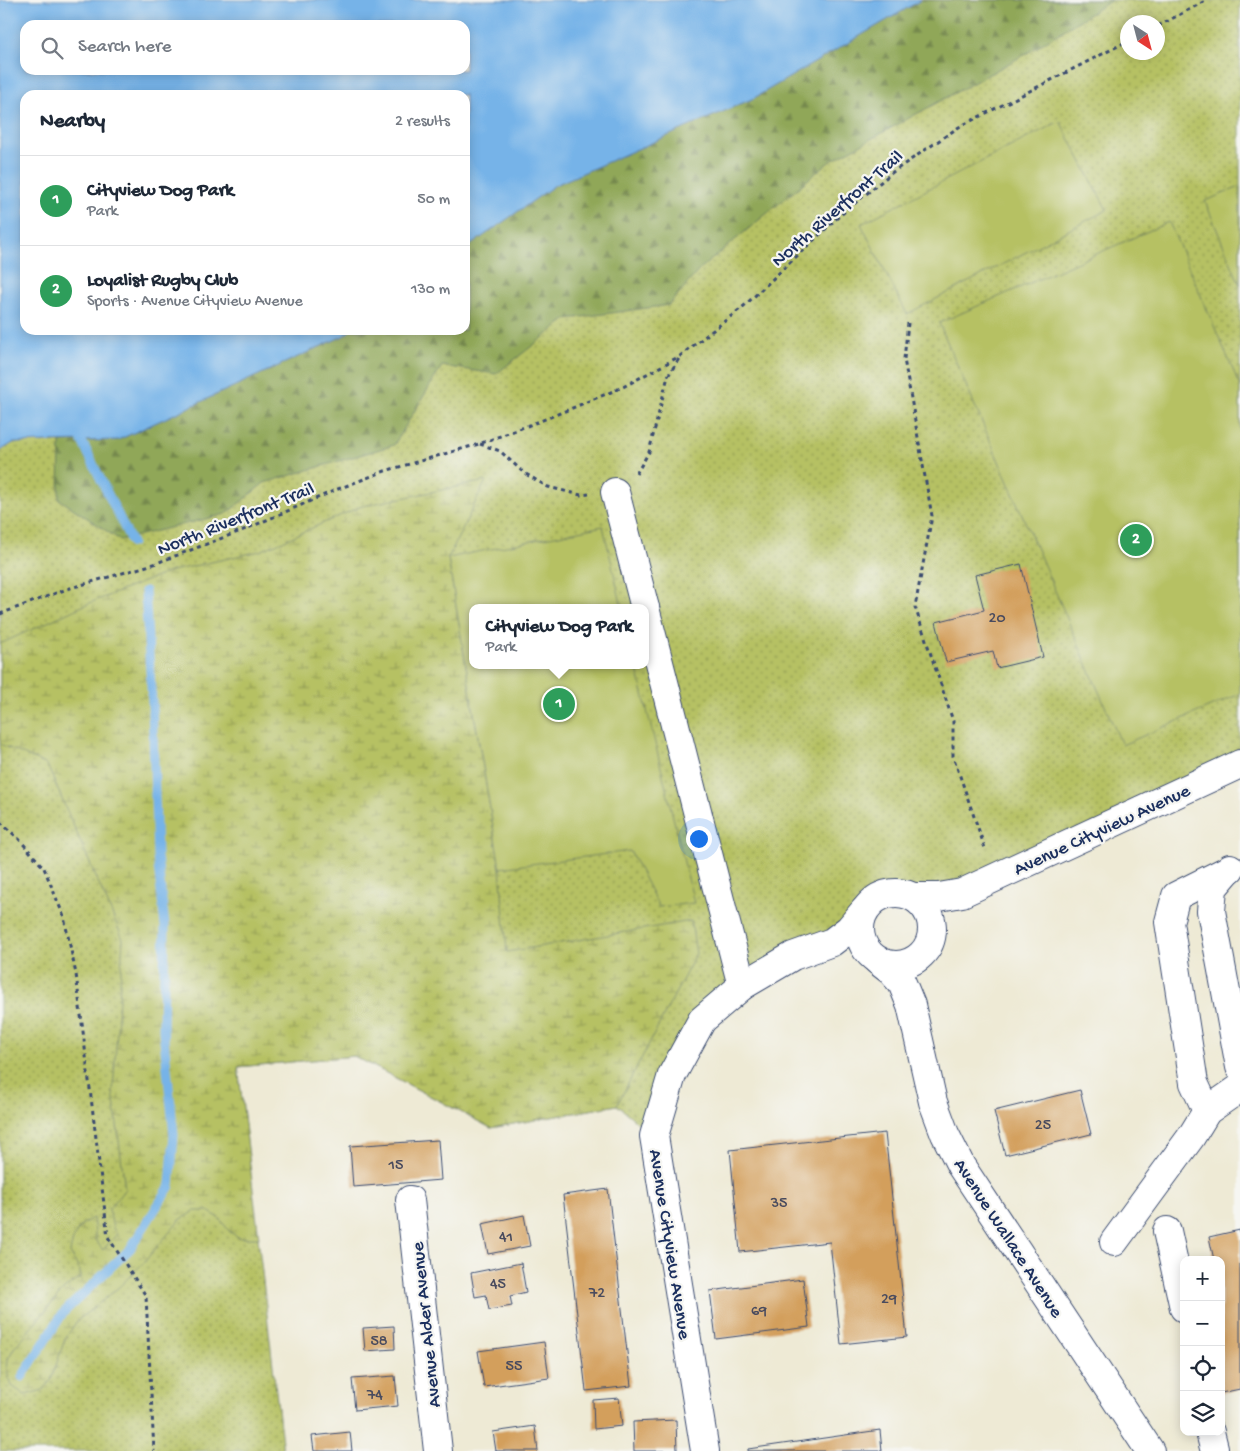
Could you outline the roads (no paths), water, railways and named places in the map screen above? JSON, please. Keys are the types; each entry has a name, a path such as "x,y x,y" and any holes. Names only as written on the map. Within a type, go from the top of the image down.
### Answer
{"street":[{"path":"616,492 644,604"},
{"path":"649,624 742,986"},
{"name":"Avenue Cityview Avenue","path":"913,897 939,897 962,893 1240,764"},
{"path":"1235,865 1213,888 1211,911 1240,1067"},
{"path":"1207,1111 1194,1084 1169,922 1176,896 1235,865"},
{"path":"832,942 851,945 889,965 902,965 912,962 926,945 932,924 922,904 913,897 903,893 881,896 864,911 860,921 859,932 862,944 874,957"},
{"name":"Avenue Cityview Avenue","path":"926,945 943,913 962,893"},
{"name":"Avenue Cityview Avenue","path":"705,1451 654,1136 672,1075 702,1020 742,986 792,956 832,942 850,929 864,911"},
{"name":"Avenue Wallace Avenue","path":"911,1005 911,984 914,969 926,945"},
{"name":"Avenue Wallace Avenue","path":"874,957 902,983 911,1005 933,1102 949,1142 962,1166 1150,1451"},
{"path":"1114,1242 1192,1137 1207,1111 1240,1088"},
{"name":"Avenue Alder Avenue","path":"410,1200 438,1451"},
{"path":"1167,1231 1182,1301"}],"water":[{"path":"0,0 921,0 754,98 555,185 470,245 470,90 20,90 20,335 344,335 118,440 13,443 0,451"}],"waterway":[{"path":"77,431 132,543"},
{"path":"22,1377 63,1313 130,1249 170,1186 174,1135 163,1030 165,926 157,856 152,702 145,591"}],"place":[{"name":"Loyalist Rugby Club","path":"1136,540"},
{"name":"Cityview Dog Park","path":"559,704"}]}
